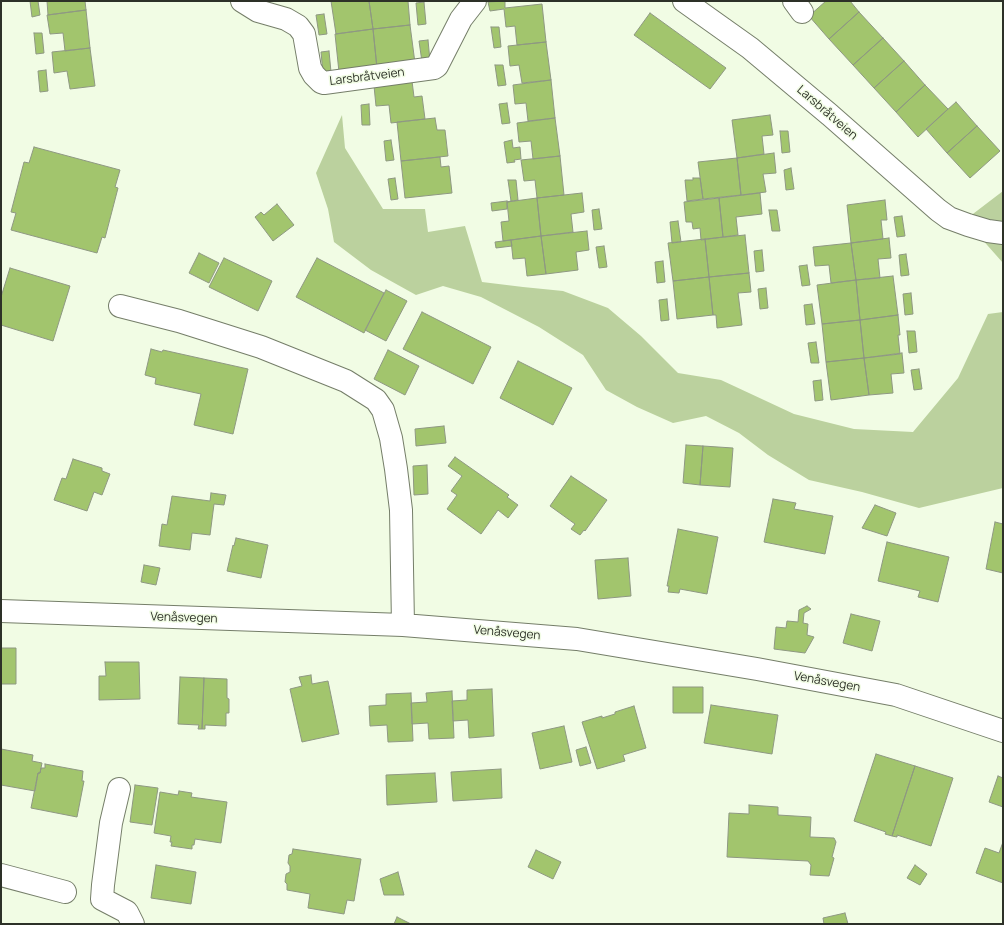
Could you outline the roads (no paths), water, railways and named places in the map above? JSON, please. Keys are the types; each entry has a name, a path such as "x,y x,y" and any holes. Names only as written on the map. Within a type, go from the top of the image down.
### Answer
{"street":[{"name":"Larsbråtveien","path":"242,1 258,11 290,21 298,26 304,34 310,68 321,82 324,82 430,70 434,68 437,66 461,20 475,1"},
{"name":"Larsbråtveien","path":"684,1 750,48 830,115 938,210 949,218 968,225 988,231 1003,233"},
{"path":"120,306 179,321 261,347 346,381 376,400 383,410 389,431 396,469 401,510 403,625"},
{"name":"Venåsvegen","path":"1,612 403,625 577,639 788,674 896,694 1003,731"},
{"path":"119,789 111,823 102,899 127,912 133,924"},
{"path":"1,875 65,892"}]}
